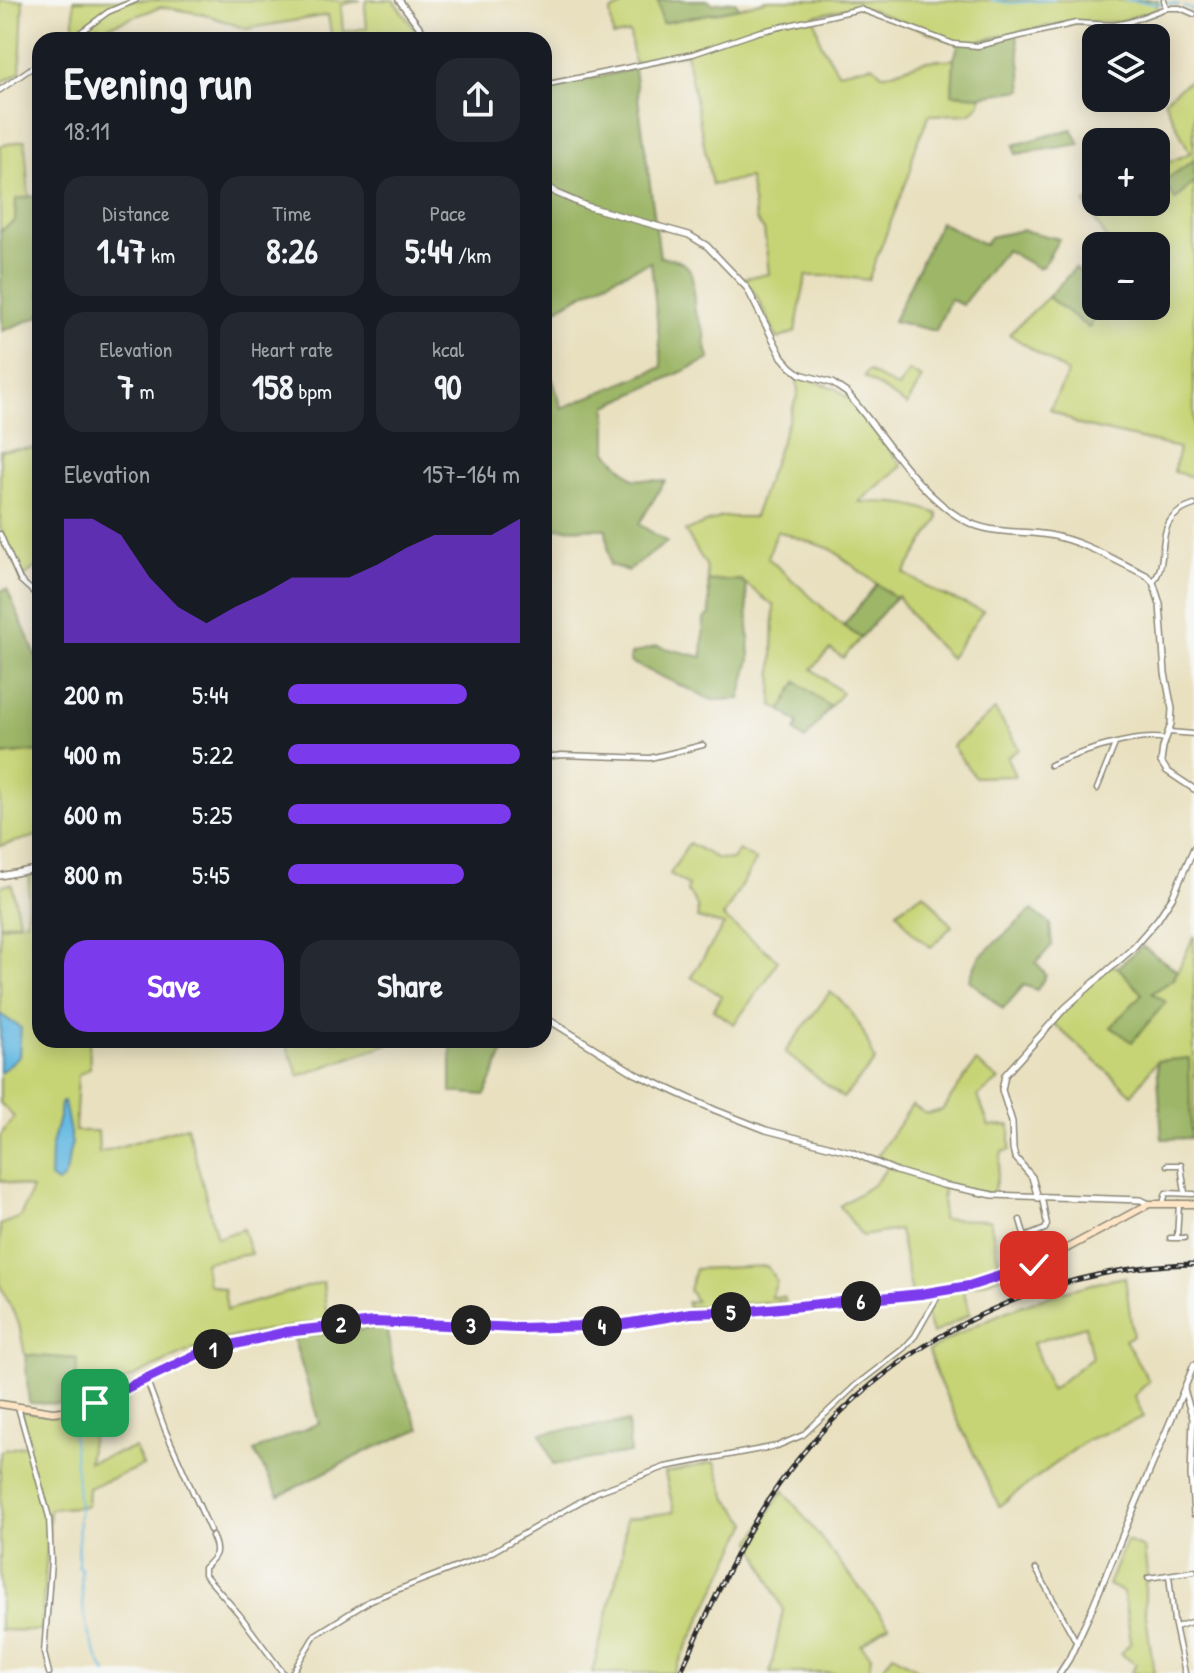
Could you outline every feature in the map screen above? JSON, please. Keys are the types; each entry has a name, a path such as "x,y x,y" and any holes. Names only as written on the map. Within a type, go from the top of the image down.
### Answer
{"main road":[{"path":"0,1404 53,1412 79,1409 217,1347 267,1335 347,1323 391,1321 520,1328 585,1327 678,1315 940,1292 990,1280 1047,1259 1149,1204 1194,1204"}],"street":[{"path":"81,32 108,12 136,0"},
{"path":"399,0 423,32"},
{"path":"1164,0 1166,8"},
{"path":"552,83 693,54 758,32 860,9 954,44 978,46 1076,23 1114,25 1129,22 1166,8 1180,8 1194,14"},
{"path":"0,90 32,68"},
{"path":"552,190 586,206 689,235 707,246 747,288 782,357 791,367 800,374 832,383 847,393 929,492 960,519 986,529 1049,535 1078,543 1146,575 1153,582 1160,604 1165,673 1171,698 1171,724 1161,755 1164,767 1194,789"},
{"path":"1153,582 1159,571 1166,529 1175,515 1194,505"},
{"path":"0,534 20,580 32,591"},
{"path":"1168,732 1194,734"},
{"path":"1050,765 1079,753 1115,744 1165,739"},
{"path":"1097,789 1115,744"},
{"path":"552,756 650,758 703,745"},
{"path":"1020,1220 1025,1237 1045,1229 1047,1225 1032,1177 1015,1157 1012,1122 1002,1090 1005,1075 1065,1008 1131,950 1158,919 1173,896 1194,848"},
{"path":"0,876 32,870"},
{"path":"552,1022 636,1074 715,1110 766,1130 832,1146 896,1171 993,1195 1141,1200 1149,1204"},
{"path":"1167,1165 1181,1165 1185,1193"},
{"path":"1163,1203 1166,1193 1194,1194"},
{"path":"1177,1238 1179,1203"},
{"path":"1170,1238 1184,1238"},
{"path":"292,1673 315,1635 371,1600 485,1556 597,1492 665,1467 777,1446 803,1435 909,1343 940,1292"},
{"path":"1060,1673 1077,1643 1194,1365"},
{"path":"146,1378 166,1432 210,1530"},
{"path":"1184,1389 1193,1418 1191,1475 1194,1514"},
{"path":"18,1407 49,1517 51,1561 44,1653 49,1673"},
{"path":"212,1536 217,1556 204,1568 204,1574 239,1614 283,1673"},
{"path":"1036,1569 1077,1643"},
{"path":"1148,1578 1194,1571"},
{"path":"1169,1575 1185,1673"},
{"path":"1176,1627 1194,1621"}],"green space":[{"path":"0,0 23,0 20,73 0,83"},
{"path":"74,0 361,0 341,5 343,32 331,32 328,15 246,29 204,14 161,7 100,29 98,25 88,32 75,32"},
{"path":"367,0 393,0 417,32 343,32 367,28"},
{"path":"634,0 658,0 662,23 767,0 1158,0 1157,9 1119,22 1065,23 966,43 954,42 854,6 814,16 821,44 838,72 873,65 886,74 925,61 954,59 952,94 981,96 980,104 970,114 929,115 868,280 806,276 795,332 778,339 756,295 743,278 769,274 764,230 756,220 749,178 712,185 686,53 634,63 630,33 613,36 610,12"},
{"path":"658,0 707,0 713,4 735,1 739,8 662,23"},
{"path":"1017,33 1023,90 981,96 952,94 954,59 959,42 976,42"},
{"path":"634,69 660,257 681,262 690,271 694,309 704,330 710,359 607,406 607,452 633,479 665,481 639,524 667,542 628,571 610,565 606,529 552,528 552,378 562,408 662,367 651,262 615,277 554,310 552,329 552,87"},
{"path":"1194,77 1194,477 1174,472 1179,448 1079,425 1050,409 1068,373 1009,334 1048,297 1088,327 1093,320 1170,320 1170,232 1102,232 1093,216 1170,216 1170,162 1190,153 1170,112 1170,95"},
{"path":"1072,129 1080,144 1016,154 1014,145"},
{"path":"25,140 29,197 16,200 15,221 0,231 0,146"},
{"path":"1194,160 1194,182 1175,200 1170,191 1170,177"},
{"path":"32,196 32,319 2,331 0,231 15,221 16,199"},
{"path":"940,222 985,245 990,237 1022,230 1059,239 1043,266 1038,268 1006,250 962,305 950,299 936,331 893,321"},
{"path":"1075,268 1082,274 1082,320 1094,320 1089,328 1048,297"},
{"path":"868,371 898,388 909,371 922,378 907,405 864,377"},
{"path":"797,376 835,388 850,400 902,466 859,502 909,505 938,514 938,520 904,573 940,594 983,611 950,658 920,628 898,596 895,598 831,549 777,531 768,558 843,626 861,638 843,658 830,649 812,669 842,693 830,707 797,682 781,710 772,705 774,606 741,580 708,581 706,565 685,531 722,517 754,517 798,393"},
{"path":"32,448 32,570 22,579 0,527 0,450"},
{"path":"741,580 746,587 750,659 740,699 712,700 630,662 631,654 657,646 702,657 704,619 710,614 708,581"},
{"path":"877,584 895,598 861,638 843,626"},
{"path":"7,589 32,647 32,752 0,755 0,591"},
{"path":"797,682 830,707 805,740 795,732 798,723 781,710"},
{"path":"995,710 1019,749 1007,757 1015,776 975,777 952,746"},
{"path":"32,752 32,837 0,846 0,755"},
{"path":"689,843 716,858 732,860 739,850 756,860 723,917 778,960 734,1024 713,1010 722,996 691,977 724,925 697,918 697,907 687,892 688,885 670,874"},
{"path":"30,875 32,1048 89,1048 90,1068 78,1075 75,1131 98,1131 99,1153 187,1126 217,1238 243,1229 251,1254 204,1262 208,1284 224,1289 227,1310 323,1282 327,1320 223,1339 193,1349 75,1404 77,1359 25,1355 19,1324 0,1285 0,1225 20,1217 32,1189 0,1180 0,1136 14,1117 0,1103 0,927 26,921"},
{"path":"12,884 19,921 0,925 0,886"},
{"path":"924,893 952,926 931,947 914,935 897,911"},
{"path":"1032,910 1050,924 1052,945 1036,963 1046,975 1037,990 1024,985 1003,1009 969,980 979,957"},
{"path":"1194,936 1194,1129 1190,1131 1189,1058 1157,1061 1132,1094 1052,1022 1065,1005 1108,965 1118,967 1142,994 1166,1003 1152,993 1174,979"},
{"path":"1142,946 1176,970 1174,979 1152,993 1166,1002 1132,1042 1111,1027 1142,994 1118,967"},
{"path":"830,992 858,1022 875,1061 843,1098 785,1052"},
{"path":"287,1048 377,1048 299,1076"},
{"path":"451,1048 506,1048 485,1095 451,1092"},
{"path":"1189,1058 1191,1138 1162,1139 1157,1061"},
{"path":"976,1062 999,1080 978,1096 989,1126 1010,1125 1010,1150 1002,1152 993,1195 943,1186 942,1219 990,1220 1002,1276 963,1289 970,1314 932,1334 926,1313 933,1300 931,1296 913,1299 899,1230 862,1236 840,1206 873,1184 884,1172 888,1165 875,1159 912,1105 926,1114 942,1110"},
{"path":"767,1266 777,1282 771,1297 784,1297 785,1301 688,1307 687,1302 696,1301 689,1290 695,1269"},
{"path":"1125,1277 1133,1336 1125,1340 1149,1381 1134,1396 1144,1417 1087,1440 999,1506 938,1379 929,1351 999,1314 1099,1282","holes":["1085,1326 1092,1357 1051,1390 1033,1343"]},
{"path":"386,1327 394,1370 420,1429 367,1451 279,1496 254,1451 319,1423 293,1337"},
{"path":"25,1355 77,1359 75,1404 29,1403"},
{"path":"87,1410 93,1427 88,1462 135,1448 143,1466 88,1488 87,1506 50,1509 41,1631 0,1630 0,1451 30,1444 21,1411 58,1417"},
{"path":"628,1422 630,1453 553,1465 541,1433"},
{"path":"715,1462 727,1498 748,1523 674,1673 592,1673 621,1561 626,1519 674,1512 665,1473"},
{"path":"783,1490 889,1625 861,1645 871,1656 869,1670 880,1672 893,1654 924,1673 770,1673 783,1610 752,1541"},
{"path":"1126,1541 1144,1548 1148,1581 1145,1582 1145,1608 1154,1673 1131,1673 1136,1664 1121,1654 1131,1642 1123,1592 1108,1585"}],"water":[{"path":"0,1014 21,1028 19,1056 0,1073"},
{"path":"64,1101 72,1144 65,1176 57,1183 50,1178 51,1149"}],"waterway":[{"path":"991,0 1010,3 1054,0"},
{"path":"1125,0 1161,4"},
{"path":"1167,3 1179,5"},
{"path":"1184,6 1194,10"},
{"path":"71,1417 79,1507 78,1567 81,1568 89,1634 106,1673"}],"railway":[{"path":"680,1673 732,1562 769,1499 807,1448 851,1403 900,1363 953,1329 1009,1302 1069,1282 1130,1269 1194,1264"}],"route":[{"path":"95,1403 180,1361 217,1347 347,1323 415,1322 520,1328 619,1325 691,1313 749,1311 921,1294 969,1286 1034,1265"}]}
